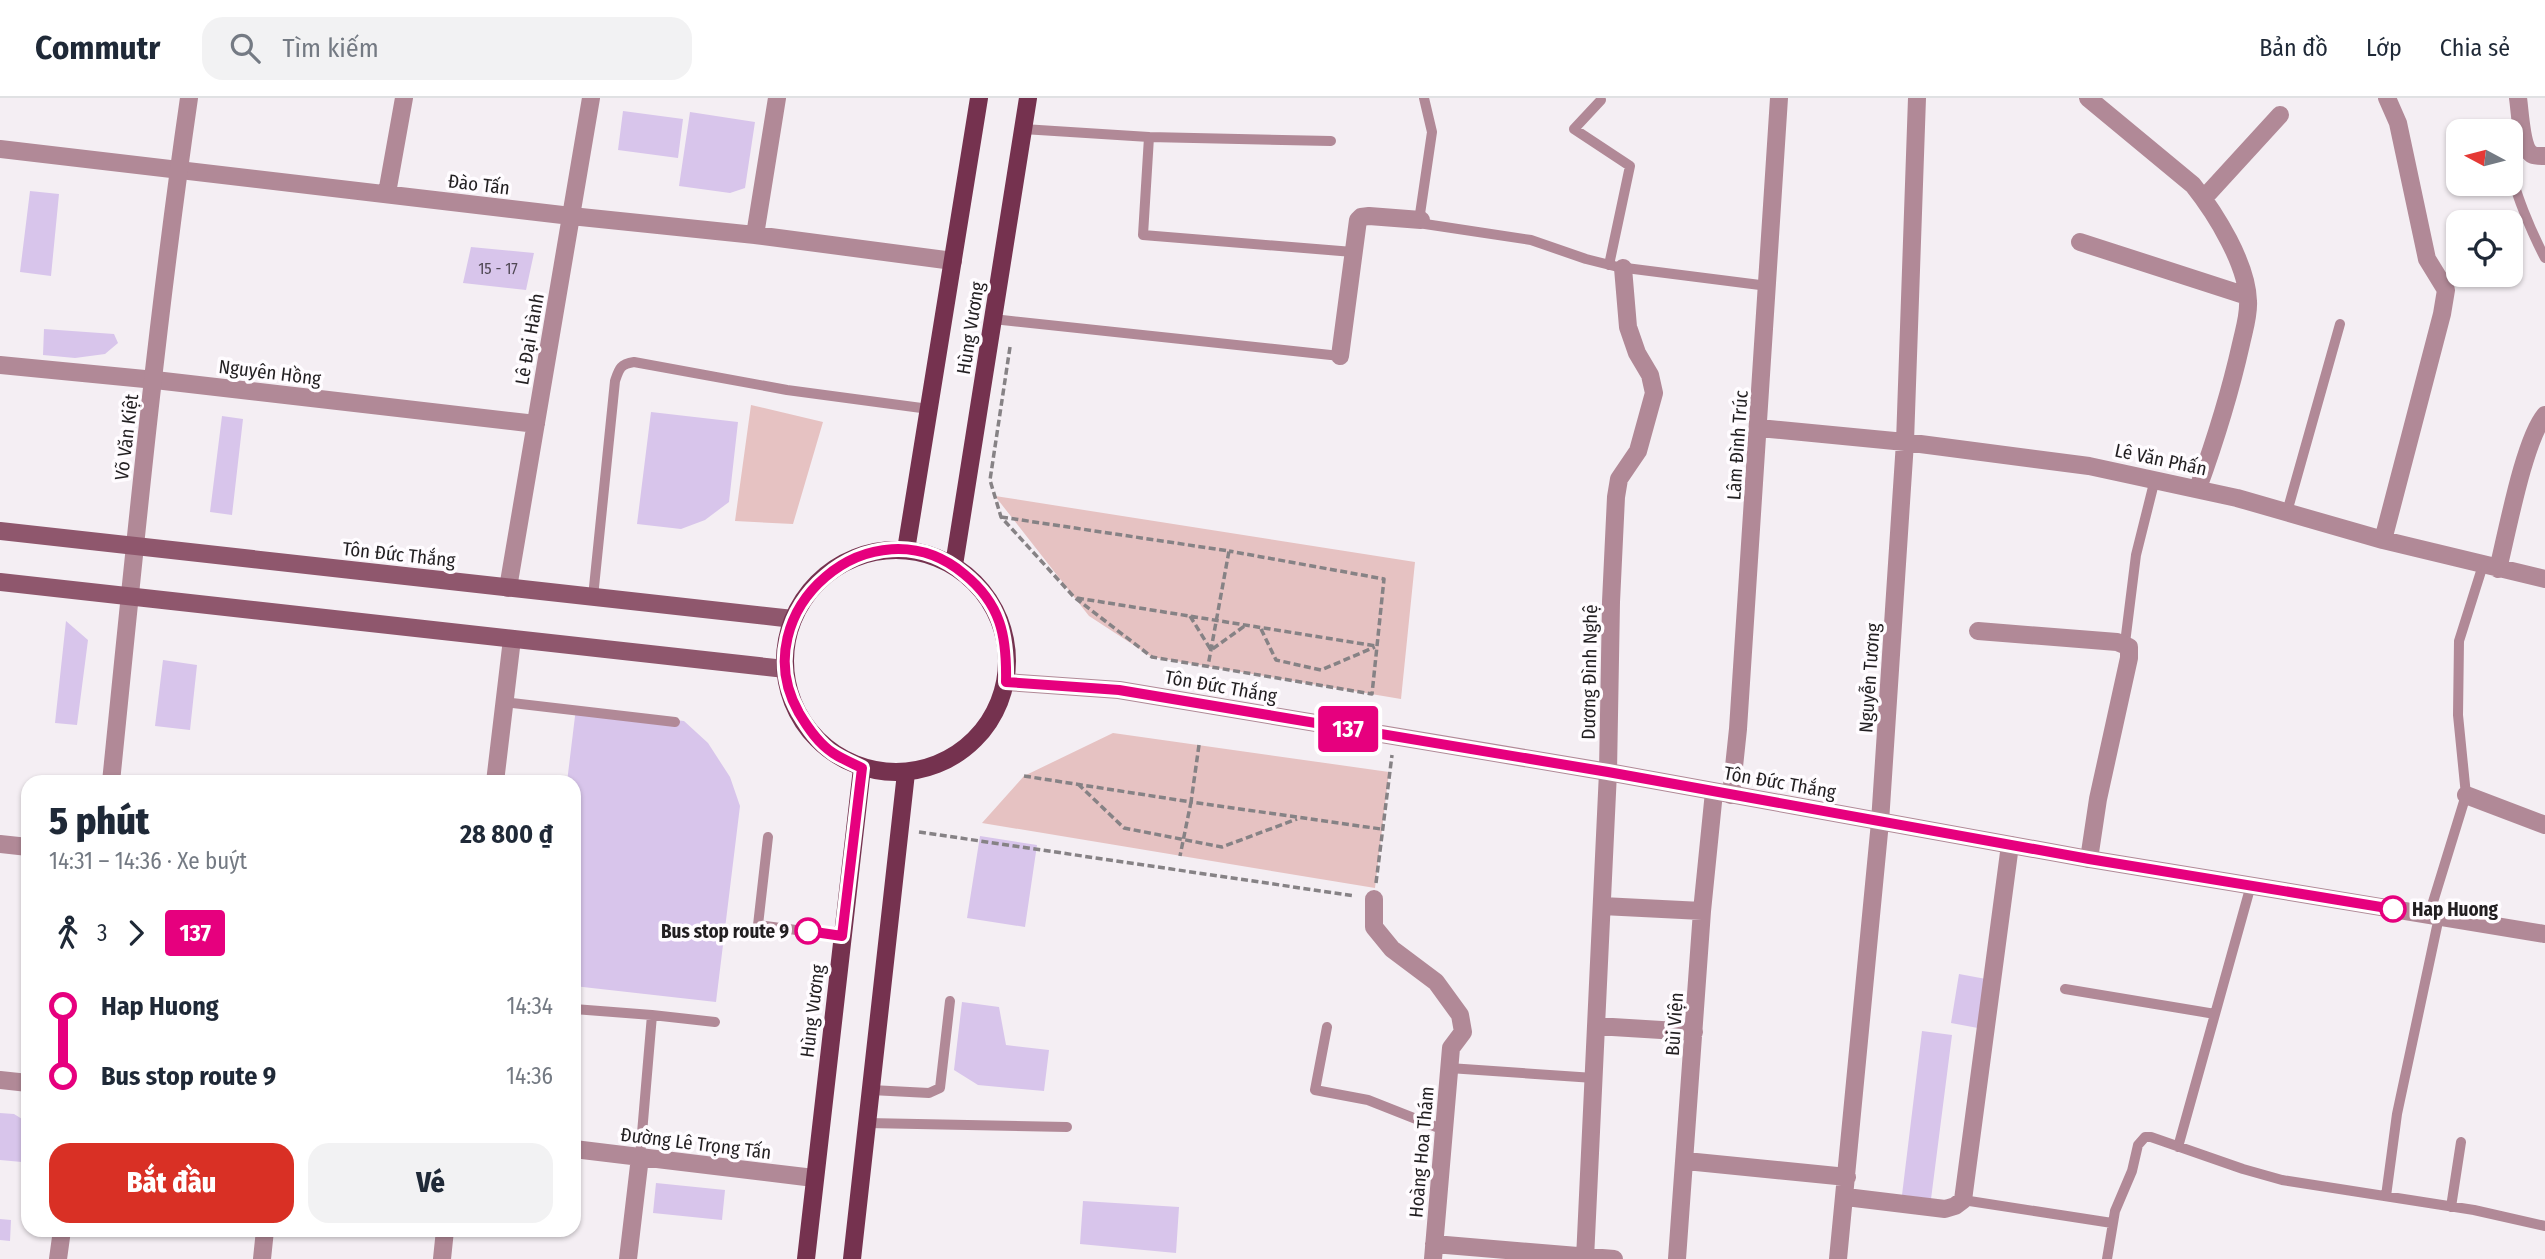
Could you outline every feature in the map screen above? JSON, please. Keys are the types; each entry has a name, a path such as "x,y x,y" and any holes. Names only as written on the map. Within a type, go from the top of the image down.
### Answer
{"main road":[{"name":"Hùng Vương","path":"906,550 979,98"},
{"name":"Hùng Vương","path":"954,565 1028,98"},
{"name":"Tôn Đức Thắng","path":"0,531 793,619"},
{"path":"906,550 931,554 954,565 980,586 998,615 1007,648 1006,682 993,716 971,744 941,764 906,773 862,768 832,753 809,730 792,701 785,669 786,644 793,619 814,587 827,574 851,559 878,551 906,550"},
{"path":"0,582 785,669"},
{"name":"Hùng Vương","path":"806,1259 862,768"},
{"path":"852,1259 906,773"}],"street":[{"name":"Võ Văn Kiệt","path":"112,775 135,546 189,98"},
{"path":"387,193 404,98"},
{"name":"Lê Đại Hành","path":"508,587 591,98"},
{"path":"755,235 777,98"},
{"name":"Lâm Đình Trúc","path":"1723,794 1738,729 1779,98"},
{"name":"Nguyễn Tương","path":"1838,1259 1880,822 1906,442 1917,98"},
{"path":"2383,540 2446,290 2427,259 2398,123 2387,98"},
{"path":"2518,98 2528,149 2534,156 2545,156"},
{"path":"2094,100 2176,170 2204,198 2232,249 2248,296 2232,383 2198,488"},
{"path":"2204,198 2280,115"},
{"name":"Đào Tấn","path":"0,149 755,235 953,261"},
{"path":"1340,356 1358,220 1361,217 1421,220"},
{"path":"2080,242 2248,296"},
{"name":"Dương Đình Nghệ","path":"1585,1257 1608,772 1616,497 1619,479 1637,451 1654,393 1650,375 1637,353 1628,327 1616,266"},
{"name":"Nguyên Hồng","path":"0,365 536,424"},
{"path":"2490,567 2529,448 2539,422 2545,416"},
{"name":"Lê Văn Phấn","path":"1759,428 1906,442 2089,466 2198,488 2383,540 2545,579"},
{"path":"1978,631 2125,643 2130,651 2098,799 2089,859"},
{"path":"496,775 512,639"},
{"name":"Tôn Đức Thắng","path":"1006,682 1119,690 1608,772 2089,859 2545,934"},
{"name":"Bùi Viện","path":"1677,1259 1702,911 1723,794"},
{"path":"2466,794 2545,825"},
{"path":"0,844 21,846"},
{"path":"1846,1197 1945,1209 1963,1200 2010,845"},
{"name":"Hoàng Hoa Thám","path":"1374,899 1374,927 1392,949 1436,982 1460,1015 1463,1032 1451,1048 1433,1251"},
{"path":"1602,906 1702,911"},
{"path":"1596,1026 1695,1032"},
{"path":"0,1080 21,1082"},
{"name":"Đường Lê Trọng Tấn","path":"581,1150 814,1178"},
{"path":"628,1259 640,1157"},
{"path":"1686,1161 1847,1177"},
{"path":"58,1259 61,1237"},
{"path":"261,1259 264,1237"},
{"path":"442,1259 444,1237"},
{"path":"1433,1251 1614,1259"}],"lane":[{"path":"1424,98 1432,132 1421,220 1433,226 1531,240 1616,266 1768,286"},
{"path":"1601,100 1574,129 1630,166 1616,266"},
{"path":"1023,129 1149,137 1331,141"},
{"path":"1149,137 1143,235 1353,253"},
{"path":"2528,149 2517,155 2512,162 2511,173 2545,258"},
{"path":"992,319 1340,356"},
{"path":"2287,512 2340,324"},
{"path":"593,597 615,381 624,363 634,362 787,390 929,409"},
{"path":"2125,643 2136,555 2155,479"},
{"path":"2386,1196 2397,1114 2434,916 2466,794 2458,715 2459,641 2490,567"},
{"path":"504,702 675,722"},
{"path":"768,837 758,925 842,936"},
{"path":"2178,1147 2251,885"},
{"path":"2066,989 2215,1014"},
{"path":"871,1090 929,1093 940,1088 950,1001"},
{"path":"581,1010 715,1023"},
{"path":"640,1157 652,1015"},
{"path":"1327,1027 1315,1090 1368,1100 1444,1130"},
{"path":"1449,1068 1594,1078"},
{"path":"867,1123 1067,1127"},
{"path":"2107,1259 2112,1223 2132,1171 2140,1140 2151,1137 2243,1170 2282,1180 2451,1207 2545,1226"},
{"path":"2451,1207 2461,1142"},
{"path":"1963,1200 2112,1223"}],"path":[{"path":"1001,517 1229,551 1384,579 1372,694 1152,657 1074,597 1001,517 990,480 1010,343"},
{"path":"1208,666 1229,551"},
{"path":"1074,597 1377,646"},
{"path":"1190,617 1211,650"},
{"path":"1211,650 1246,625"},
{"path":"1261,628 1276,660 1321,670 1377,646"},
{"path":"900,829 1374,899 1395,737"},
{"path":"1180,856 1199,745"},
{"path":"1024,776 1382,829"},
{"path":"1078,784 1124,828 1222,847 1300,818"}],"shaded area":[{"path":"751,405 823,422 793,524 735,521"},
{"path":"995,496 1415,562 1401,699 1152,657 1089,616"},
{"path":"1113,733 1389,772 1375,888 982,823 1024,776"}],"building":[{"path":"623,111 683,119 678,158 618,150"},
{"path":"690,112 755,122 745,188 730,193 679,186"},
{"path":"30,191 59,194 51,276 20,272"},
{"path":"471,247 534,253 526,290 463,283"},
{"path":"44,329 114,334 118,343 105,354 75,358 43,355"},
{"path":"651,412 738,422 729,502 705,520 681,529 637,524"},
{"path":"222,416 243,419 232,515 210,512"},
{"path":"66,621 88,640 77,725 55,723"},
{"path":"163,660 197,665 190,730 155,726"},
{"path":"576,708 684,721 708,743 730,777 740,806 716,1002 581,987 581,775 568,775"},
{"path":"980,836 1037,845 1025,927 967,918"},
{"path":"1959,974 1986,979 1978,1028 1951,1023"},
{"path":"962,1002 999,1007 1006,1045 1049,1050 1044,1091 978,1085 954,1070"},
{"path":"1922,1031 1952,1035 1931,1199 1902,1195"},
{"path":"0,1113 14,1114 21,1118 21,1162 0,1160"},
{"path":"656,1183 725,1190 722,1220 653,1213"},
{"path":"1083,1201 1179,1207 1176,1253 1080,1244"},
{"path":"0,1219 11,1220 10,1241 0,1240"}],"bus line":[{"name":"137","path":"808,931 842,936 862,768 832,753 809,730 792,701 785,669 786,644 793,619 807,594 827,574 851,559 864,555 878,551 906,550 931,554 954,565 980,586 998,615 1007,648 1006,682 1119,690 1608,772 2089,859 2393,909"}],"place":[{"name":"Hap Huong","path":"2393,909"},
{"name":"Bus stop route 9","path":"808,931"}]}
